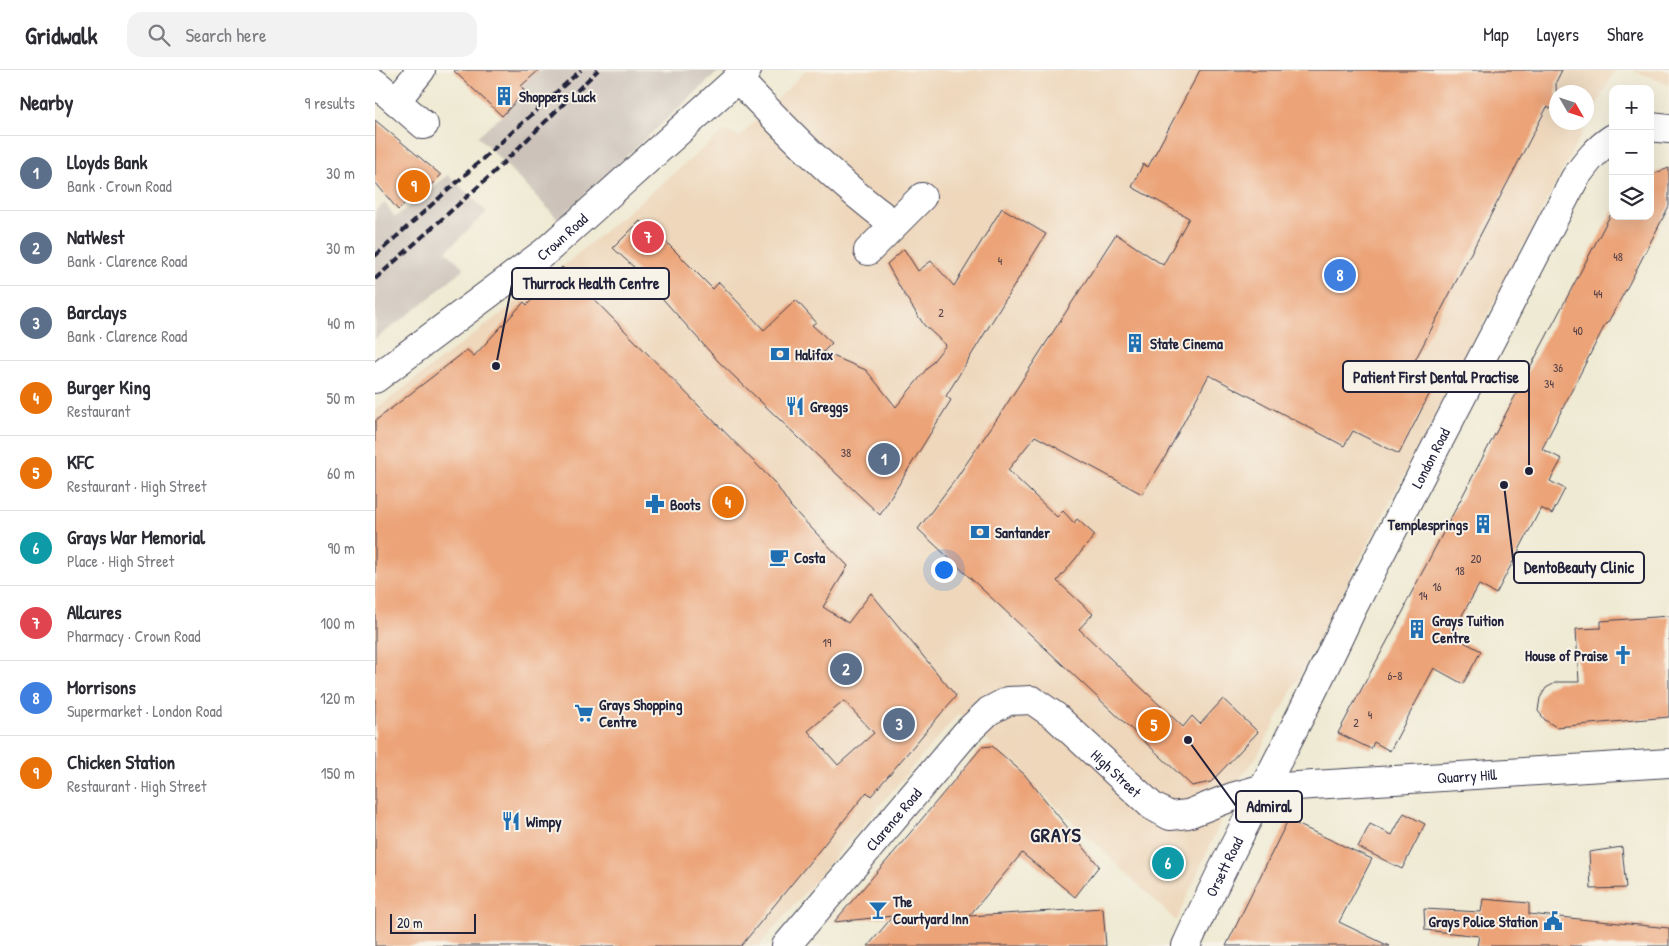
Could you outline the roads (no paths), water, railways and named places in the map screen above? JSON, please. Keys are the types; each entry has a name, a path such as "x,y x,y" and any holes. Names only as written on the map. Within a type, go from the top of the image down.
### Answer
{"street":[{"path":"396,101 421,70"},
{"name":"Crown Road","path":"375,379 547,251 742,74 832,174 869,206 894,224"},
{"path":"375,83 424,125"},
{"path":"1654,127 1669,129"},
{"name":"London Road","path":"1264,788 1353,607 1575,178 1589,159 1609,140"},
{"path":"868,251 922,197"},
{"name":"High Street","path":"1008,701 1032,700 1055,716 1152,806 1170,816 1188,814 1264,788"},
{"name":"Clarence Road","path":"786,946 966,733 989,711 1008,701"},
{"name":"Quarry Hill","path":"1264,788 1669,763"},
{"name":"Orsett Road","path":"1186,946 1211,891 1264,788"}],"railway":[{"path":"375,256 581,70"},
{"path":"375,279 490,176 598,70"}],"place":[{"name":"Shoppers Luck","path":"504,96"},
{"name":"Chicken Station","path":"414,186"},
{"name":"Allcures","path":"648,237"},
{"name":"Morrisons","path":"1340,275"},
{"name":"State Cinema","path":"1135,343"},
{"name":"Halifax","path":"780,354"},
{"name":"Thurrock Health Centre","path":"496,366"},
{"name":"Greggs","path":"795,406"},
{"name":"Lloyds Bank","path":"884,459"},
{"name":"Patient First Dental Practise","path":"1529,471"},
{"name":"DentoBeauty Clinic","path":"1504,485"},
{"name":"Burger King","path":"728,502"},
{"name":"Boots","path":"655,504"},
{"name":"Templesprings","path":"1483,524"},
{"name":"Santander","path":"980,532"},
{"name":"Costa","path":"779,557"},
{"name":"Grays Tuition Centre","path":"1417,629"},
{"name":"House of Praise","path":"1623,655"},
{"name":"NatWest","path":"846,669"},
{"name":"Grays Shopping Centre","path":"584,713"},
{"name":"Barclays","path":"899,724"},
{"name":"KFC","path":"1154,725"},
{"name":"Admiral","path":"1188,740"},
{"name":"Wimpy","path":"511,821"},
{"name":"Grays War Memorial","path":"1168,863"},
{"name":"The Courtyard Inn","path":"878,910"},
{"name":"Grays Police Station","path":"1553,921"}],"district":[{"name":"GRAYS","path":"1056,834"}]}
